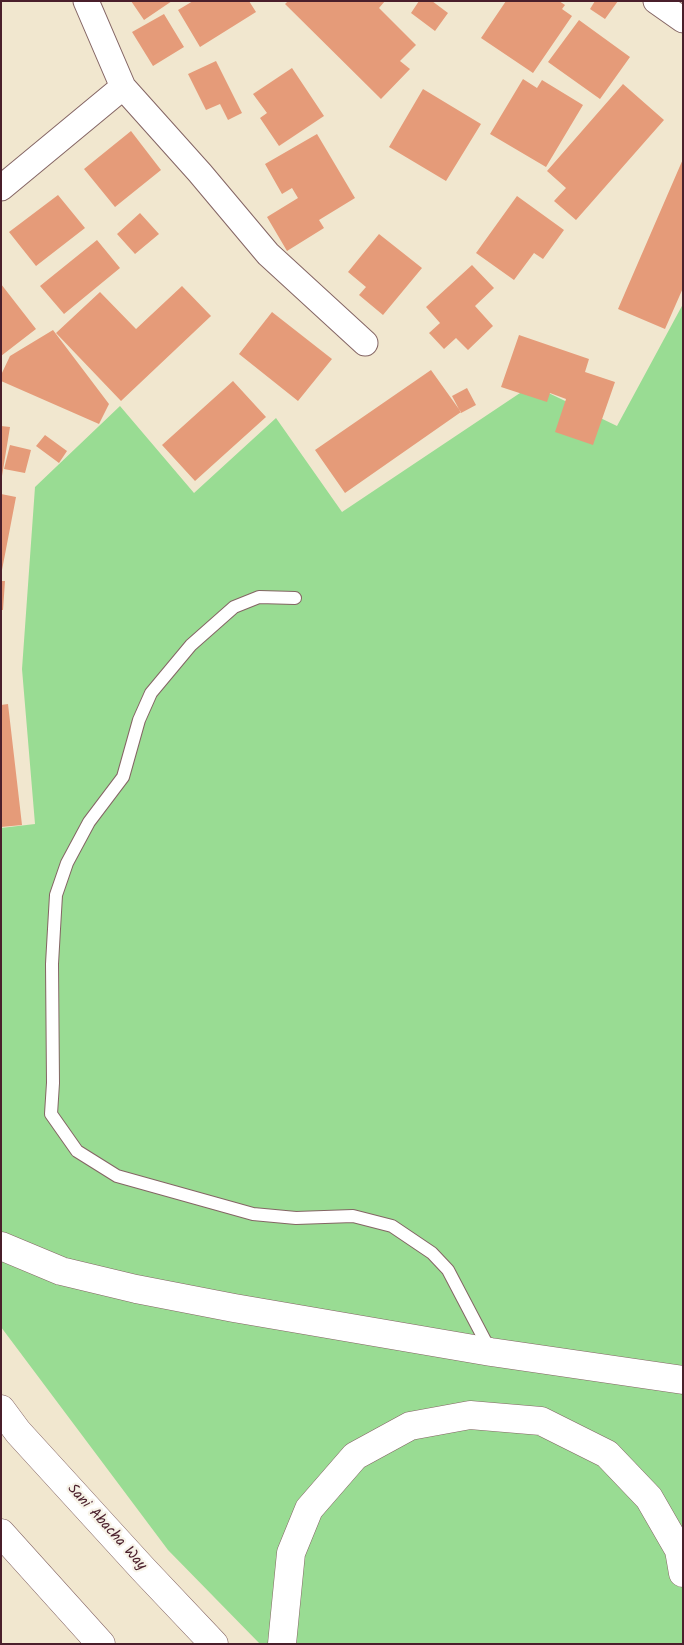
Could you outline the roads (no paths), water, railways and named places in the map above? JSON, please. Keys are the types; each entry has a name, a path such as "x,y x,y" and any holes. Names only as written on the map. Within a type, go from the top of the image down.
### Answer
{"highway":[{"path":"1,1246 61,1272 136,1289 234,1308 491,1352 683,1380"},
{"name":"Sani Abacha Way","path":"1,1408 18,1432 214,1644"},
{"path":"282,1644 290,1553 309,1508 355,1456 410,1426 470,1415 541,1422 606,1454 649,1498 679,1550 683,1572"},
{"path":"1,1533 101,1644"}],"street":[{"path":"86,1 123,87 268,254 365,343"},
{"path":"656,1 683,20"},
{"path":"1,188 123,87"}],"lane":[{"path":"295,598 260,597 234,607 191,645 151,692 139,720 123,777 88,822 67,863 56,895 52,983 53,1083 51,1114 76,1151 117,1176 253,1214 296,1218 353,1216 392,1226 432,1253 448,1270 491,1352"}]}
